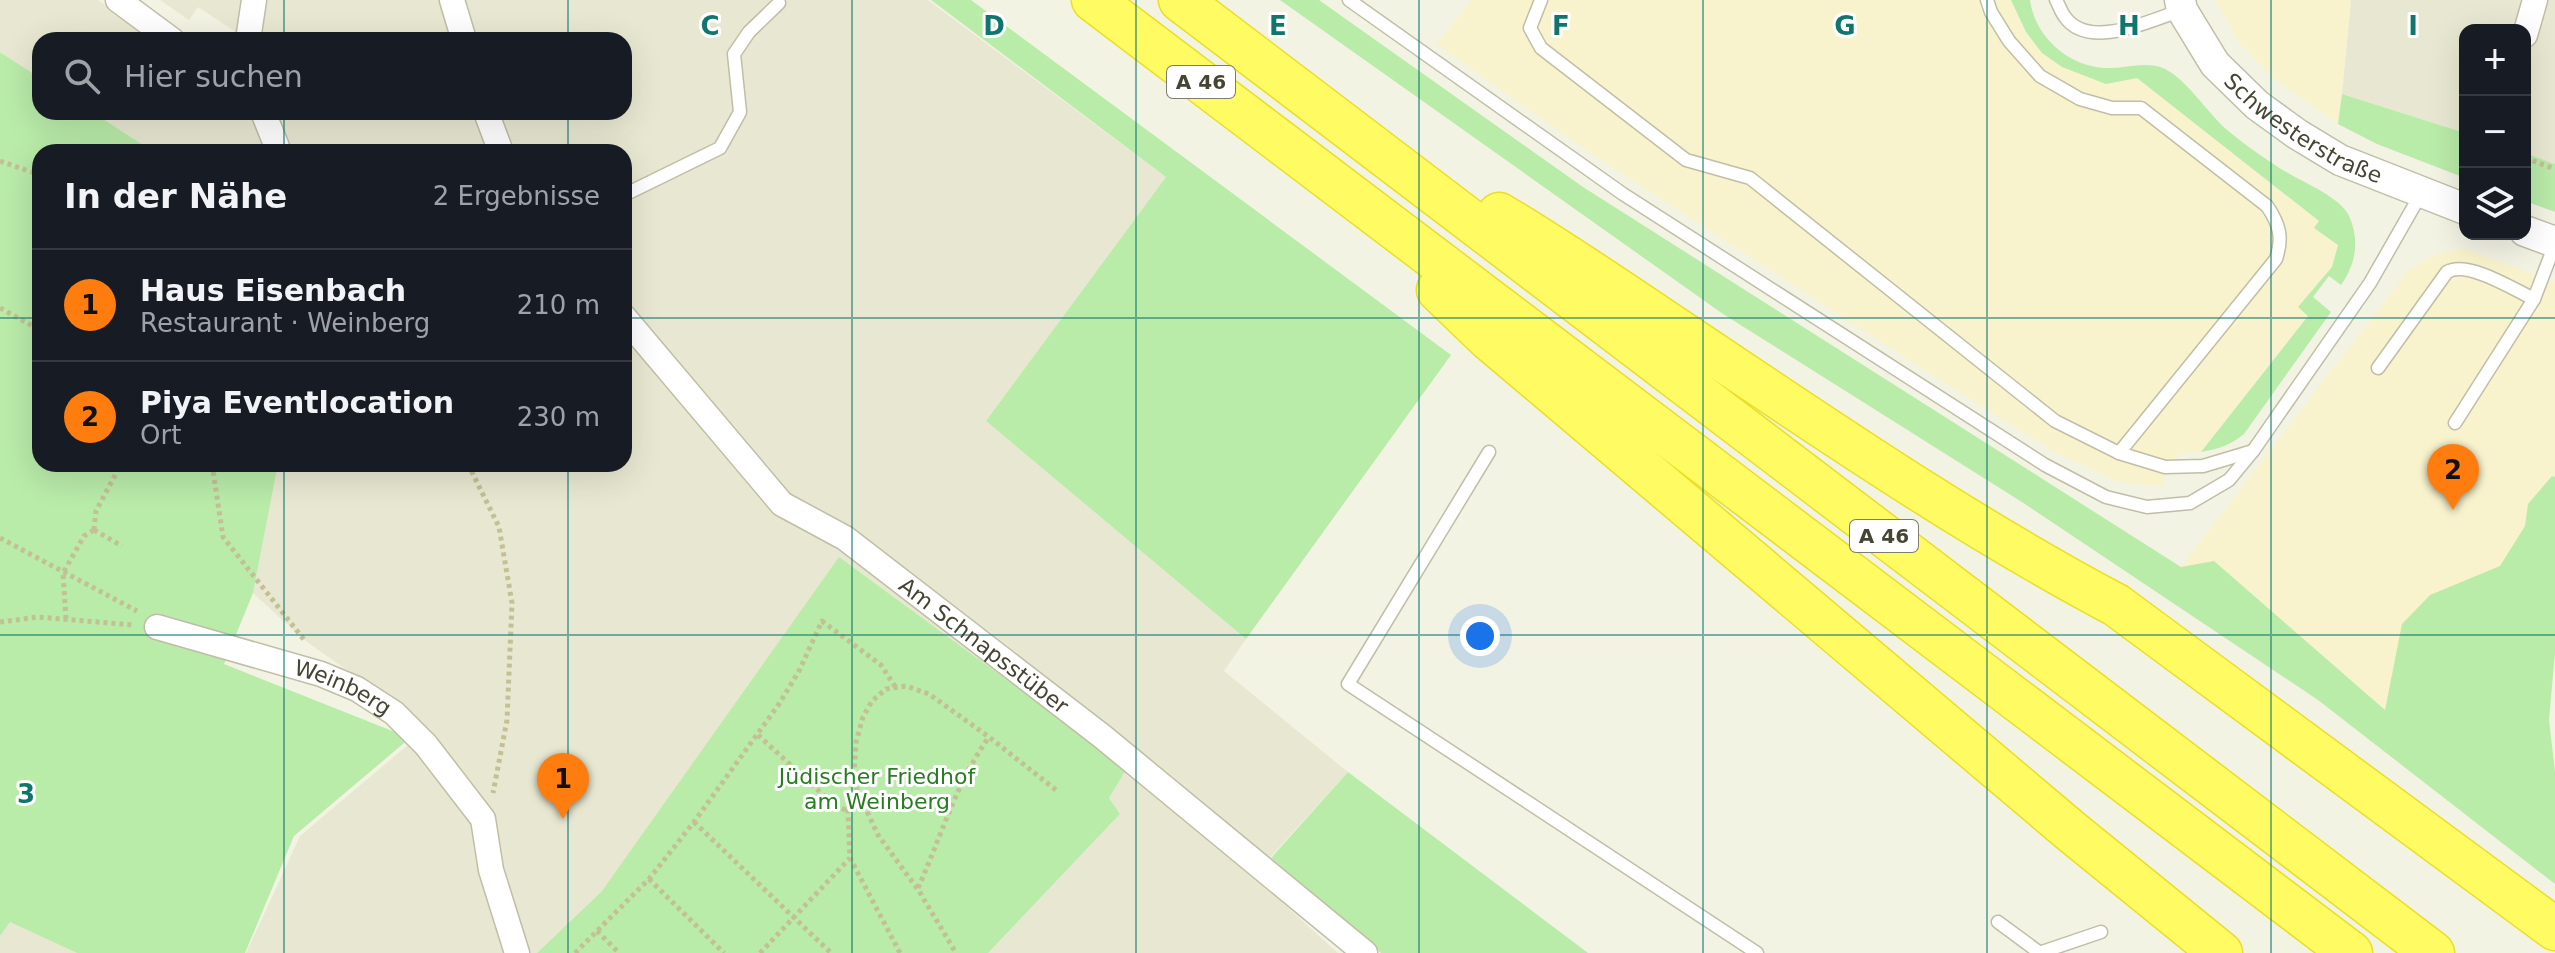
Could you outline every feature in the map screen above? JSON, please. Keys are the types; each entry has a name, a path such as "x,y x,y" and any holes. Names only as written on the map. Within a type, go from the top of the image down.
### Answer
{"highway":[{"name":"A 46","path":"1093,0 2351,953"},
{"name":"A 46","path":"1180,0 2433,953"},
{"path":"1336,118 1565,253 1862,453 2116,605 2555,929"},
{"path":"1309,163 1489,339 2060,822 2221,953"}],"street":[{"path":"118,0 161,32"},
{"path":"249,32 254,0"},
{"path":"452,0 462,32"},
{"path":"2528,24 2535,0"},
{"name":"Schwesterstraße","path":"2181,5 2215,64 2257,105 2340,160 2459,207"},
{"path":"266,120 276,144"},
{"path":"489,120 498,144"},
{"path":"2531,233 2555,243"},
{"name":"Am Schnapsstüber","path":"632,326 782,504 845,538 1103,737 1365,953"},
{"name":"Weinberg","path":"157,627 321,674 357,689 394,713 426,745 483,819 491,870 517,953"}],"lane":[{"path":"1349,0 1623,194 2045,465 2106,497 2147,507 2190,503 2229,480 2253,451 2370,283 2422,192"},
{"path":"1541,0 1530,28 1541,48 1686,160 1750,178 2055,421 2119,453 2165,467 2203,466 2253,451"},
{"path":"1987,0 2009,41 2040,76 2080,99 2112,108 2141,108 2267,206 2278,223 2282,242 2276,259 2119,453"},
{"path":"2056,0 2066,20 2089,32 2116,32 2181,5"},
{"path":"632,191 720,148 740,112 734,54 749,32 779,3"},
{"path":"2455,423 2534,299 2555,243"},
{"path":"2378,368 2447,272 2454,268 2468,269 2534,299"},
{"path":"1489,452 1348,684 1757,953"},
{"path":"1998,922 2040,953 2101,932"}],"path":[{"path":"2531,160 2555,169"},
{"path":"0,161 32,172"},
{"path":"0,308 32,326"},
{"path":"94,530 96,511 117,472"},
{"path":"213,472 223,537 306,642 321,674"},
{"path":"472,472 499,527 512,603 507,720 495,789 483,819"},
{"path":"94,530 122,546"},
{"path":"66,619 63,573 84,536 94,530"},
{"path":"0,538 145,615 157,627"},
{"path":"0,622 38,617 157,627"},
{"path":"575,953 649,879 694,822 758,735 799,671 822,621 881,665 896,688"},
{"path":"956,953 917,889 878,835 857,789 854,772 856,742 863,717 872,701 886,689 906,686 929,694 1056,790"},
{"path":"758,735 834,805 848,811"},
{"path":"917,889 954,795 989,737"},
{"path":"857,789 848,811 850,858 900,953"},
{"path":"694,822 831,953"},
{"path":"760,953 850,858"},
{"path":"649,879 724,953"},
{"path":"597,931 619,953"}],"shaded area":[{"path":"0,0 98,0 143,32 32,32 32,73 0,52"},
{"path":"160,0 249,0 242,32 236,32 198,7 189,20"},
{"path":"263,0 928,0 1166,177 986,421 1246,639 1224,671 1348,772 1253,876 1338,953 988,953 1120,814 1109,798 602,891 537,953 246,953 300,836 428,728 303,639 253,593 276,472 632,472 632,144 282,144 274,120 632,120 632,32 262,32 257,27"},
{"path":"1472,0 2011,0 2025,32 2042,53 2062,67 2106,84 2137,78 2319,221 2315,228 2338,245 2332,267 2298,307 2308,315 2201,452 2181,453 2165,467 2164,487 2118,482 2054,452 1924,370 1595,156 1436,44"},
{"path":"2215,0 2351,0 2338,124 2273,78 2239,43"},
{"path":"2351,0 2555,0 2555,164 2531,155 2531,24 2459,24 2459,131 2342,94"},
{"path":"104,120 254,120 265,144 142,144"},
{"path":"2464,248 2555,282 2555,477 2551,476 2528,504 2525,526 2500,567 2430,595 2386,710 2181,567 2408,271 2431,256"},
{"path":"9,921 77,953 0,953 0,936"}],"green space":[{"path":"931,0 971,0 1451,355 1246,639 986,421 1166,177"},
{"path":"1280,0 1319,0 1583,187 2181,567 2214,561 2385,710 2402,624 2430,595 2500,566 2525,526 2528,504 2552,476 2555,477 2555,652 2549,720 2555,772 2555,884 2318,700 2025,504 1723,314"},
{"path":"2011,0 2030,0 2033,13 2046,37 2078,62 2105,68 2158,66 2173,74 2232,134 2283,170 2327,194 2349,216 2355,243 2350,269 2341,285 2329,276 2313,297 2331,312 2244,434 2229,444 2201,452 2308,316 2298,307 2332,267 2338,245 2314,228 2319,221 2137,78 2106,84 2062,67 2042,53 2026,32"},
{"path":"0,52 32,73 32,120 104,120 142,144 32,144 32,472 276,472 253,593 224,664 410,738 294,836 245,953 77,953 10,922 0,936"},
{"path":"2342,94 2459,131 2459,176 2377,144 2338,124"},
{"path":"2531,155 2555,164 2555,212 2531,203"},
{"name":"Jüdischer Friedhof am Weinberg","path":"839,557 1127,768 1109,798 1120,814 988,953 537,953 602,891"},
{"path":"1348,772 1588,953 1381,953 1271,858"}],"place":[{"name":"Piya Eventlocation","path":"2453,510"},
{"name":"Haus Eisenbach","path":"563,819"}]}
